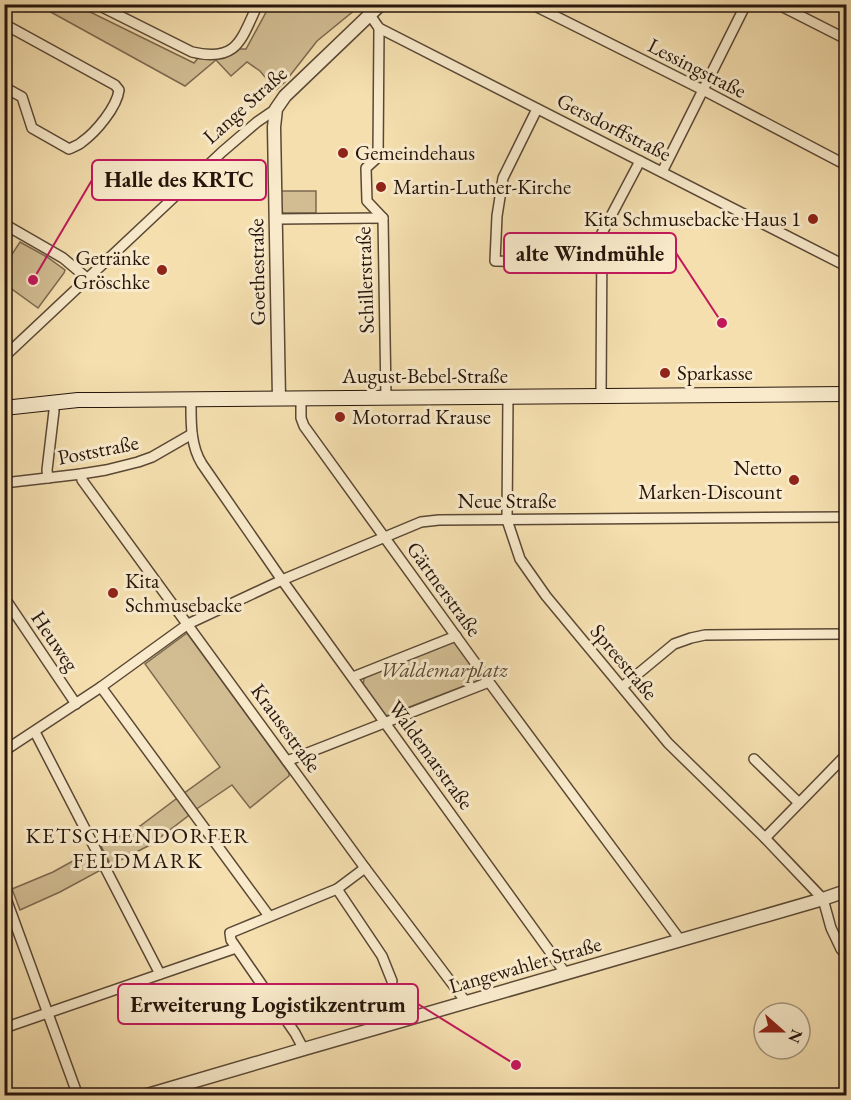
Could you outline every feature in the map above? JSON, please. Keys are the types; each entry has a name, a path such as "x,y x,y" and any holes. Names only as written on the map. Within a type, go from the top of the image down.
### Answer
{"main road":[{"name":"August-Bebel-Straße","path":"4,408 78,400 846,394"}],"street":[{"path":"96,4 192,52 204,55 228,52 235,48 258,4"},
{"name":"Lange Straße","path":"4,357 222,152 256,122 276,109 285,96 381,4"},
{"name":"Lessingstraße","path":"531,4 846,165"},
{"path":"662,172 746,4"},
{"path":"777,4 846,39"},
{"name":"Gersdorffstraße","path":"370,15 379,28 846,266"},
{"path":"4,24 113,84 119,90 118,98 103,122 83,142 69,149 32,128 22,98 4,87"},
{"name":"Schillerstraße","path":"379,28 378,157 366,168 367,201 383,218 386,397"},
{"path":"537,108 503,178 497,216 495,261 601,263"},
{"name":"Goethestraße","path":"276,109 274,127 279,398"},
{"path":"601,396 602,232 640,161"},
{"path":"276,219 383,218"},
{"path":"4,224 63,258 88,279"},
{"name":"Spreestraße","path":"508,397 507,520 520,559 546,596 668,743 765,838 823,899"},
{"name":"Gärtnerstraße","path":"301,398 301,418 304,426 489,682 681,941"},
{"name":"Waldemarstraße","path":"191,399 192,434 197,457 282,580 566,974"},
{"path":"48,478 53,403"},
{"name":"Poststraße","path":"4,483 106,470 152,457 192,434"},
{"name":"Krausestraße","path":"81,474 82,480 365,868 466,1002"},
{"name":"Neue Straße","path":"4,751 101,687 188,624 282,580 421,522 846,517"},
{"name":"Heuweg","path":"4,597 76,704"},
{"path":"622,687 674,644 691,638 705,635 846,634"},
{"path":"352,677 456,636"},
{"path":"288,761 489,682"},
{"path":"101,687 269,916"},
{"path":"35,732 160,974"},
{"path":"765,838 846,755"},
{"path":"754,759 800,802"},
{"path":"303,1048 236,948 230,933 337,889 365,868"},
{"path":"337,889 382,956 392,981"},
{"name":"Langewahler Straße","path":"144,1095 681,941 846,891"},
{"path":"5,896 78,1095"},
{"path":"823,899 831,927 841,950 846,955"},
{"path":"4,1028 236,948"}],"green space":[{"path":"38,5 76,5 194,63 198,58 220,57 239,49 246,49 270,5 310,5 321,10 324,5 331,9 334,5 361,5 317,41 276,90 260,71 247,62 231,76 216,60 185,86"},
{"path":"281,191 316,191 316,213 284,213 281,211"},
{"path":"20,242 65,270 38,308 5,284 5,265"},
{"path":"187,633 289,773 289,776 250,808 232,785 195,810 183,794 220,767 145,664"},
{"name":"Waldemarplatz","path":"456,641 478,674 477,681 386,716 363,685 366,676"},
{"path":"176,799 180,799 189,812 188,816 150,845 111,865 101,846 140,826"},
{"path":"89,852 99,871 20,910 12,889 53,872"}],"place":[{"name":"Gemeindehaus","path":"343,153"},
{"name":"Martin-Luther-Kirche","path":"381,187"},
{"name":"Kita Schmusebacke Haus 1","path":"813,219"},
{"name":"Getränke Gröschke","path":"162,270"},
{"name":"Halle des KRTC","path":"33,280"},
{"name":"alte Windmühle","path":"722,323"},
{"name":"Sparkasse","path":"665,373"},
{"name":"Motorrad Krause","path":"340,417"},
{"name":"Netto Marken-Discount","path":"794,480"},
{"name":"Kita Schmusebacke","path":"113,593"},
{"name":"Erweiterung Logistikzentrum","path":"516,1065"}],"district":[{"name":"KETSCHENDORFER FELDMARK","path":"138,848"}]}
